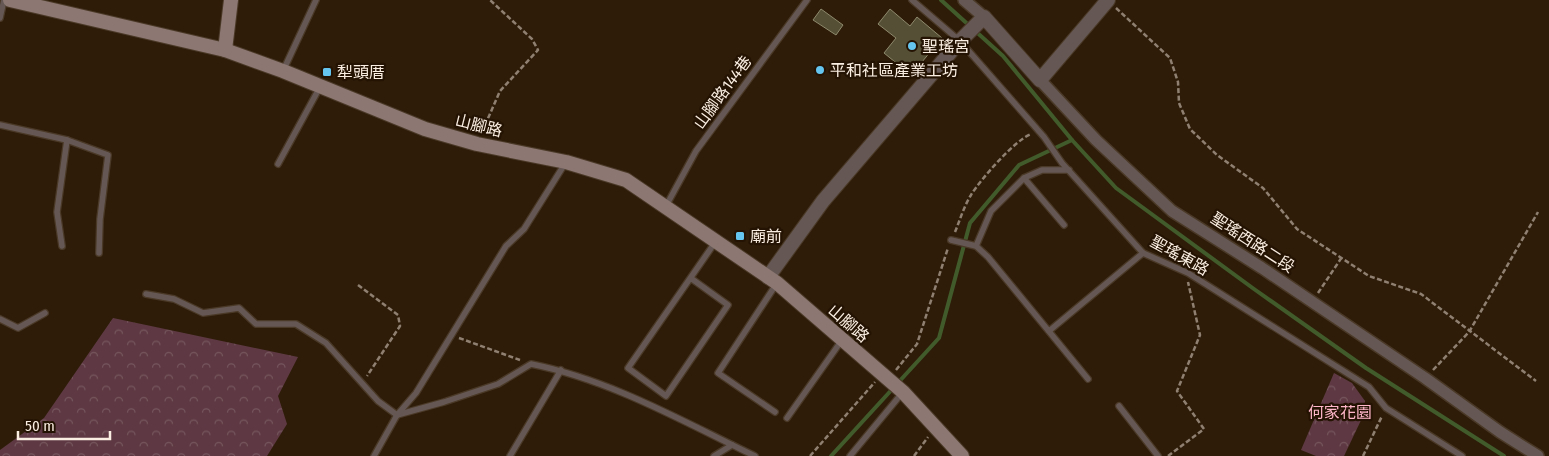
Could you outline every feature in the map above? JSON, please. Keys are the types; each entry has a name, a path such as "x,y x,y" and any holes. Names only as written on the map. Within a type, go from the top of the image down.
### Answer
{"main road":[{"name":"山腳路","path":"10,0 225,50 283,71 425,128 478,144 566,162 626,180 772,280 903,392"},
{"path":"225,50 231,0"},
{"path":"903,392 962,456"}],"street":[{"path":"772,280 823,201 962,39 984,18 964,0"},
{"path":"1040,80 1107,0"},
{"name":"聖瑤西路二段","path":"984,18 1096,140 1172,211 1313,302 1425,378 1500,432 1538,456"}],"lane":[{"path":"0,18 4,0"},
{"path":"283,71 316,0"},
{"name":"山腳路144巷","path":"666,206 696,151 807,0"},
{"name":"聖瑤東路","path":"912,0 962,39 1044,137 1062,163 1143,252 1188,273 1370,386 1386,408 1462,456"},
{"path":"278,164 321,86"},
{"path":"0,125 67,140 108,155 100,219 99,252"},
{"path":"62,246 57,212 67,140"},
{"path":"374,456 397,415 416,393 450,334 506,246 524,229 566,162"},
{"path":"976,246 992,211 1024,178 1042,170 1069,170"},
{"path":"1024,178 1064,225"},
{"path":"951,240 976,246 1088,379"},
{"path":"692,279 728,305 666,396 628,368 692,279 716,242"},
{"path":"1049,331 1143,252"},
{"path":"772,280 718,373 775,412"},
{"path":"146,294 174,299 204,313 239,308 256,324 296,324 326,343 378,401 397,415"},
{"path":"0,319 18,328 34,322 44,314"},
{"path":"787,418 842,340"},
{"path":"397,415 498,384 530,364 561,370 628,394 755,456"},
{"path":"510,456 561,370"},
{"path":"850,456 903,392"},
{"path":"1119,406 1158,456"},
{"path":"714,456 732,445"}],"path":[{"path":"478,144 500,91 538,50 532,39 490,0"},
{"path":"1107,0 1170,58 1178,82 1179,103 1190,129 1217,155 1263,188 1297,229 1369,276 1422,294 1469,332 1536,381"},
{"path":"810,456 885,377 898,370 917,344 951,240 971,194 1024,137 1038,131"},
{"path":"1425,378 1469,332 1538,212"},
{"path":"1313,302 1342,257"},
{"path":"1168,456 1204,429 1177,392 1200,335 1189,293 1188,273"},
{"path":"358,285 398,315 400,326 362,383"},
{"path":"450,334 530,364"},
{"path":"1363,456 1386,408"},
{"path":"914,456 936,426"}],"green space":[{"path":"113,318 298,357 278,396 287,424 267,456 0,456 0,450 44,418"},
{"name":"何家花園","path":"1334,373 1352,383 1365,401 1363,416 1344,456 1316,456 1301,450"}],"building":[{"path":"821,9 843,25 836,35 813,20"},
{"name":"聖瑤宮","path":"890,9 910,26 917,17 942,38 911,75 884,53 896,38 878,24"}],"waterway":[{"path":"941,0 1003,56 1072,140 1116,188 1366,368 1504,456"},
{"path":"831,456 939,338 970,223 1019,165 1072,140"}],"place":[{"name":"聖瑤宮","path":"912,46"},
{"name":"平和社區產業工坊","path":"820,70"},
{"name":"犁頭厝","path":"327,72"},
{"name":"廟前","path":"740,236"}]}
